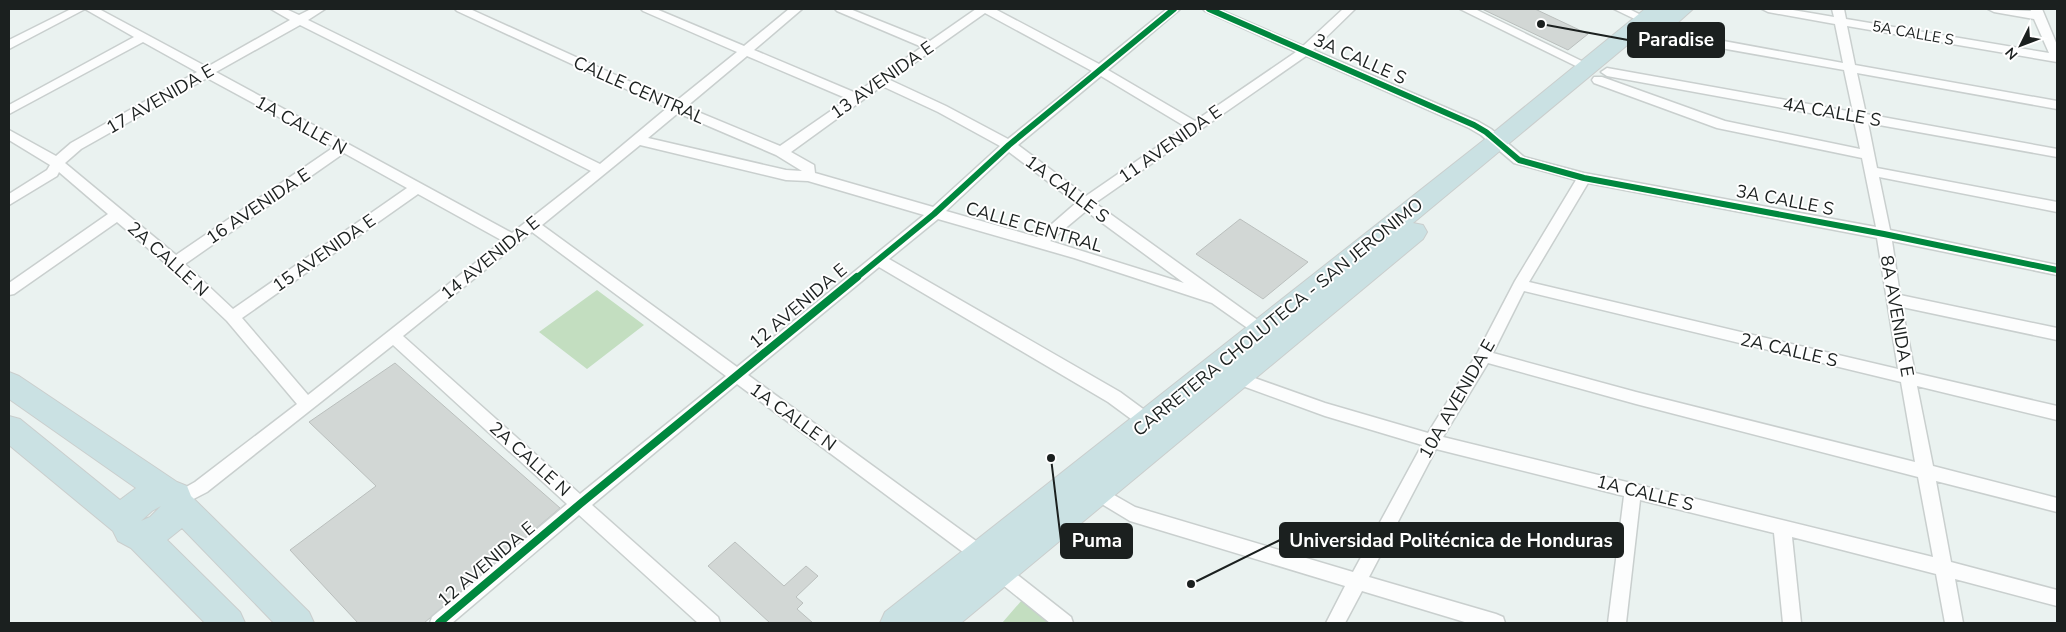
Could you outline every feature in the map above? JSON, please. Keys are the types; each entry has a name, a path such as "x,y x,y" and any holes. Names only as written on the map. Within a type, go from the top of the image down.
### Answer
{"highway":[{"name":"CARRETERA CHOLUTECA - SAN JERONIMO","path":"1087,485 1148,422 1261,330 1503,148 1598,73 1652,21 1682,9"},
{"name":"CARRETERA CHOLUTECA - SAN JERONIMO","path":"897,623 990,563 1087,485 1235,377 1503,148"},
{"path":"9,384 175,499 297,623"},
{"path":"9,398 38,420 59,418"},
{"path":"9,428 133,529 228,623"},
{"path":"133,529 149,534 166,525 173,518 175,499"},
{"name":"CARRETERA CHOLUTECA - SAN JERONIMO","path":"936,623 990,563"}],"street":[{"path":"9,45 79,9"},
{"name":"1A CALLE N","path":"91,9 513,240"},
{"path":"277,9 600,170"},
{"name":"17 AVENIDA E","path":"9,200 52,173 57,163 76,146 319,9"},
{"name":"CALLE CENTRAL","path":"461,9 675,107 781,152 809,168 808,176"},
{"path":"646,9 857,98"},
{"name":"14 AVENIDA E","path":"175,499 201,488 532,225 796,9"},
{"path":"841,9 931,46"},
{"name":"13 AVENIDA E","path":"781,152 983,9"},
{"path":"987,9 1100,70 1194,127"},
{"name":"12 AVENIDA E","path":"439,623 580,504 934,214 1009,145 1174,9"},
{"name":"3A CALLE S","path":"1209,9 1474,125 1503,148 1532,164 1584,178 1884,234 2057,270"},
{"name":"11 AVENIDA E","path":"1039,243 1086,202 1305,51 1348,9"},
{"name":"4A CALLE S","path":"1469,9 1598,73 1858,116 2057,153"},
{"path":"1620,9 1652,21 1849,68 2057,105"},
{"name":"5A CALLE S","path":"1768,9 1839,15 2057,58"},
{"path":"1994,9 2038,12 2057,58"},
{"name":"8A AVENIDA E","path":"1839,15 1858,116 1884,234 1893,299 1954,623"},
{"path":"9,110 144,37"},
{"path":"1598,73 1722,125 1867,154"},
{"name":"1A CALLE S","path":"881,81 942,109 1009,145 1131,238 1261,330"},
{"name":"2A CALLE N","path":"9,134 57,163 175,263 232,317 306,405"},
{"name":"CALLE CENTRAL","path":"637,140 786,175 808,176 1039,243 1217,299"},
{"name":"16 AVENIDA E","path":"175,263 342,148"},
{"path":"1871,171 2057,208"},
{"name":"10A AVENIDA E","path":"1335,623 1432,441 1484,356 1520,285 1584,178"},
{"name":"15 AVENIDA E","path":"232,317 416,188"},
{"path":"9,290 118,214"},
{"name":"1A CALLE N","path":"532,225 990,563 1064,623"},
{"path":"877,259 1114,397 1148,422"},
{"name":"2A CALLE S","path":"1520,285 2057,413"},
{"path":"1893,299 2057,334"},
{"name":"2A CALLE N","path":"393,336 711,623"},
{"path":"1484,356 1636,398 2057,505"},
{"name":"1A CALLE S","path":"1235,377 1278,394 1432,441 1944,567 2057,598"},
{"path":"1087,485 1130,512 1496,623"},
{"path":"1617,623 1634,491"},
{"path":"1782,528 1792,623"}],"green space":[{"path":"597,290 644,325 587,369 539,332"},
{"path":"1022,600 1053,623 1002,623"}],"building":[{"path":"1482,9 1535,9 1588,34 1568,50"},
{"path":"1240,219 1308,262 1263,299 1196,254"},
{"path":"395,363 560,508 424,623 358,623 290,550 376,486 309,422"},
{"path":"735,542 784,586 806,566 818,576 796,597 803,603 797,609 813,623 770,623 708,566"}],"cycle path":[{"path":"439,623 580,504 934,214 1009,145 1174,9"},
{"path":"1209,9 1474,125 1486,132 1519,160 1584,178 1884,234 2057,270"}],"place":[{"name":"Paradise","path":"1541,24"},
{"name":"Puma","path":"1051,458"},
{"name":"Universidad Politécnica de Honduras","path":"1191,584"}]}
